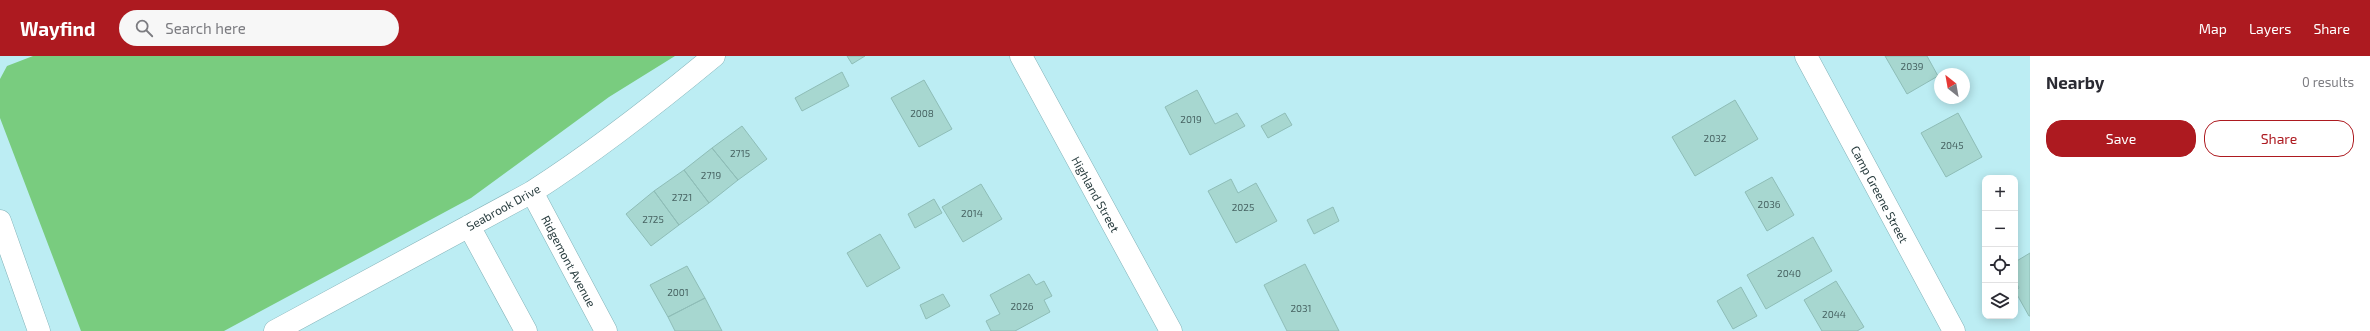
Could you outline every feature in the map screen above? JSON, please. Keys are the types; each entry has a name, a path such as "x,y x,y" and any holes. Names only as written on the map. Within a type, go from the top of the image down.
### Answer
{"street":[{"name":"Seabrook Drive","path":"276,331 532,192 576,163 667,95 714,56"},
{"name":"Highland Street","path":"1021,56 1171,331"},
{"name":"Camp Greene Street","path":"1806,56 1954,331"},
{"name":"Ridgemont Avenue","path":"532,192 606,331"},
{"path":"0,221 39,331"},
{"path":"469,226 526,331"}],"green space":[{"path":"33,56 675,56 609,97 471,198 224,331 81,331 0,118 0,79 7,66"}],"building":[{"path":"847,56 865,56 852,64"},
{"path":"1885,56 1927,56 1934,69 1934,78 1907,94"},
{"path":"842,72 849,86 802,111 795,98"},
{"path":"924,80 952,129 919,147 891,98"},
{"path":"1197,90 1215,124 1237,113 1245,126 1190,155 1165,107"},
{"path":"1735,100 1758,139 1695,176 1672,137"},
{"path":"1285,113 1292,125 1268,138 1261,126"},
{"path":"1958,113 1982,157 1946,177 1921,133"},
{"path":"742,126 767,159 738,180 712,148"},
{"path":"712,148 738,180 709,203 684,170"},
{"path":"684,170 709,203 679,225 654,191"},
{"path":"1772,177 1794,215 1767,231 1745,192"},
{"path":"1231,179 1238,193 1256,183 1277,221 1236,243 1208,191"},
{"path":"981,184 1002,219 963,242 942,207"},
{"path":"654,191 679,225 651,246 626,214"},
{"path":"934,199 942,213 915,228 908,214"},
{"path":"1333,207 1339,221 1314,234 1307,220"},
{"path":"880,234 900,268 867,287 847,253"},
{"path":"1813,237 1832,271 1766,309 1747,275"},
{"path":"2030,253 2030,316 2018,296 2018,260"},
{"path":"1305,264 1339,331 1287,331 1264,285"},
{"path":"687,266 705,298 668,317 650,285"},
{"path":"1029,274 1036,285 1044,281 1052,296 1044,300 1050,312 1015,331 991,331 986,321 1000,314 990,295"},
{"path":"1836,281 1864,327 1857,331 1822,331 1804,300"},
{"path":"1741,287 1757,316 1733,329 1717,301"},
{"path":"943,294 950,306 926,319 920,305"},
{"path":"705,298 722,331 675,331 668,317"}]}
